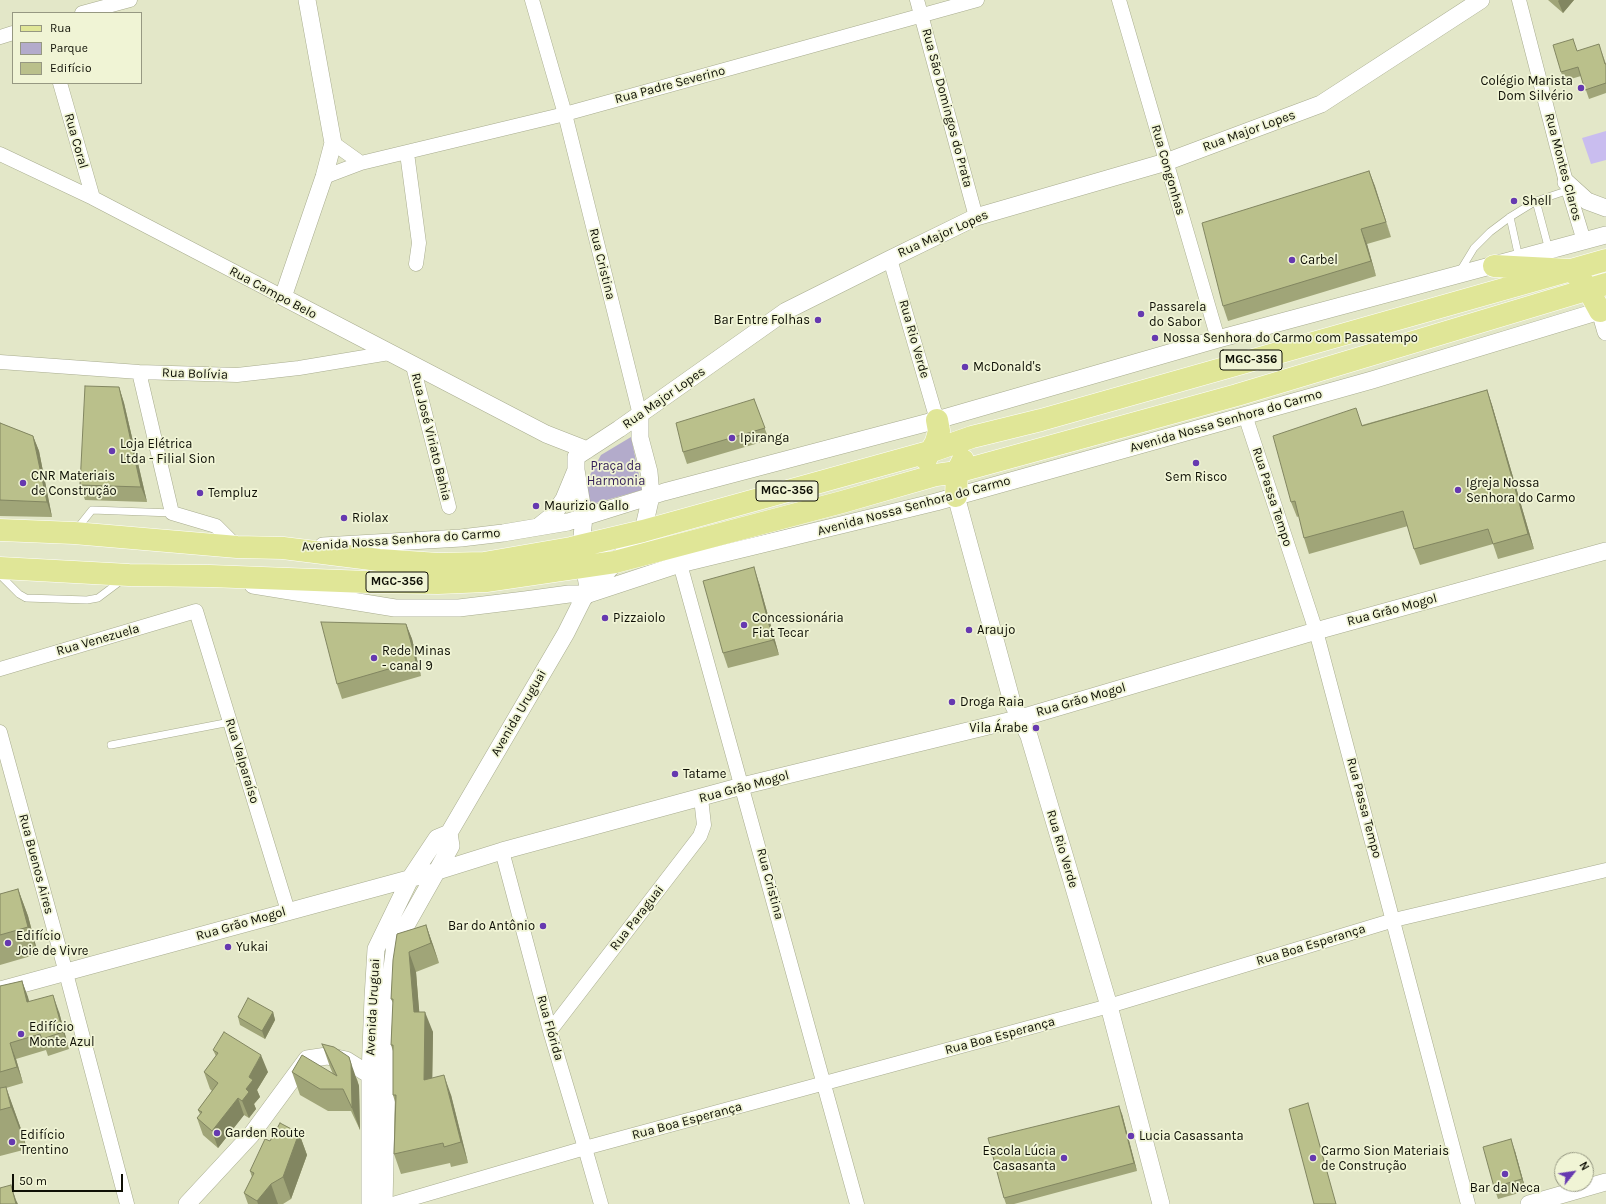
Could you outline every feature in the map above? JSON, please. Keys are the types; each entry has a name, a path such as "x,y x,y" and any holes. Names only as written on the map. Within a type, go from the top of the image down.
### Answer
{"main road":[{"name":"Avenida Nossa Senhora do Carmo","path":"0,568 130,575 210,576 367,582 438,583 486,580 582,556 643,531 932,451 972,437 1042,420 1606,260"},
{"path":"1494,266 1570,270 1579,277 1599,286 1603,310"},
{"name":"Avenida Nossa Senhora do Carmo","path":"0,530 74,533 237,547 283,548 379,560 438,564 484,563 582,556 615,562 842,502 936,475 957,472 1237,395 1599,286"},
{"path":"842,502 868,485 915,467 924,462 932,451 936,442 939,431 937,420"},
{"path":"956,496 957,472 962,460 978,449 1014,438 1042,420"}],"street":[{"path":"84,12 107,3 130,0"},
{"path":"283,297 324,178 333,143 307,0"},
{"name":"Rua Cristina","path":"532,0 565,114 640,415 640,438 649,472 651,496 643,531"},
{"name":"Rua São Domingos do Prata","path":"917,0 976,217"},
{"name":"Rua Padre Severino","path":"324,178 361,163 565,114 977,0"},
{"name":"Rua Congonhas","path":"1119,0 1218,339"},
{"name":"Rua Major Lopes","path":"580,459 619,429 786,311 890,258 976,217 1166,162 1321,104 1481,0"},
{"name":"Rua Montes Claros","path":"1519,0 1567,186 1584,241"},
{"path":"0,37 12,33"},
{"name":"Rua Coral","path":"60,84 93,198"},
{"path":"333,143 361,163"},
{"path":"406,153 419,243 416,264"},
{"name":"Rua Campo Belo","path":"0,154 93,198 546,434 580,459"},
{"path":"1567,186 1587,200 1606,208"},
{"name":"Avenida Nossa Senhora do Carmo","path":"283,548 461,538 568,522 651,496 937,420 1218,339 1606,235"},
{"name":"Rua Rio Verde","path":"890,258 937,420"},
{"path":"1603,310 1606,332"},
{"name":"Avenida Nossa Senhora do Carmo","path":"210,576 270,588 395,608 459,608 569,594 589,594 680,564 956,496 1245,416 1372,380 1603,310"},
{"name":"Rua Bolívia","path":"0,362 139,372 237,375 299,368 389,353"},
{"name":"Rua José Viriato Bahia","path":"413,366 449,507"},
{"path":"139,372 172,513 216,526 237,547"},
{"name":"Rua Passa Tempo","path":"1245,416 1316,631 1394,920 1468,1204"},
{"path":"619,429 632,431 640,438"},
{"path":"580,459 584,517 582,556 589,594"},
{"path":"538,526 553,515 564,499 580,459"},
{"name":"Rua Rio Verde","path":"956,496 1012,702 1029,736 1109,1006 1161,1204"},
{"name":"Avenida Uruguai","path":"384,1204 388,1028 390,983 395,945 438,871 450,840 566,633 583,599 643,531"},
{"name":"Rua Grão Mogol","path":"0,990 411,877 438,871 502,851 742,786 1021,718 1316,631 1606,550"},
{"name":"Rua Cristina","path":"680,564 857,1204"},
{"path":"555,596 565,603 567,610 566,633"},
{"name":"Rua Venezuela","path":"0,669 196,612"},
{"name":"Rua Valparaíso","path":"196,612 288,911"},
{"name":"Rua Buenos Aires","path":"0,732 127,1204"},
{"name":"Rua Paraguai","path":"550,1031 700,836 704,825 701,798"},
{"name":"Avenida Uruguai","path":"370,1204 370,1075 376,950 411,877 437,838 450,840"},
{"name":"Rua Grão Mogol","path":"450,840 461,853 483,857"},
{"name":"Rua Flórida","path":"502,851 550,1031 586,1148 601,1204"},
{"name":"Rua Boa Esperança","path":"394,1204 586,1148 1109,1006 1394,920 1606,870"},
{"path":"346,1060 371,1045 388,1028"},
{"path":"187,1204 251,1136 307,1059 327,1056 346,1060 370,1075"},
{"path":"1529,1204 1606,1182"}],"lane":[{"path":"1457,276 1474,248 1490,232 1510,217 1536,201 1567,186"},
{"path":"1536,201 1549,250"},
{"path":"1510,217 1519,258"},
{"path":"74,533 92,510 172,513"},
{"path":"0,575 19,594 26,598 87,600 98,598 130,575"},
{"path":"111,745 230,722"}],"green space":[{"name":"Praça da Harmonia","path":"631,437 642,490 585,506 584,486 601,455"}],"shaded area":[{"path":"1606,131 1606,160 1591,164 1582,138"}],"building":[{"path":"1573,39 1577,51 1599,44 1606,64 1606,83 1585,90 1578,67 1561,72 1553,45"},
{"name":"Carbel","path":"1369,171 1386,222 1361,229 1371,261 1223,306 1202,223"},
{"name":"Loja Elétrica Ltda - Filial Sion","path":"85,386 119,387 141,487 80,485"},
{"path":"1487,390 1528,534 1493,544 1488,529 1414,549 1403,511 1304,538 1295,501 1291,502 1273,436 1356,408 1362,426"},
{"path":"754,399 765,428 683,452 676,423"},
{"name":"CNR Materiais de Construção","path":"0,423 33,436 47,502 0,500"},
{"name":"Concessionária Fiat Tecar","path":"754,567 773,640 723,653 703,581"},
{"name":"Rede Minas - canal 9","path":"321,622 406,624 416,661 337,684"},
{"path":"18,889 28,927 0,935 0,894"},
{"path":"426,925 431,943 409,952 414,1012 425,1012 424,1080 444,1075 461,1142 444,1147 443,1143 394,1154 396,1095 393,1095 393,1045 391,1045 393,960 397,934"},
{"path":"22,981 27,1002 53,995 63,1032 42,1039 40,1034 10,1043 17,1067 0,1072 0,986"},
{"path":"248,998 273,1012 262,1031 238,1017"},
{"path":"224,1032 261,1055 249,1077 253,1080 246,1089 249,1092 242,1101 238,1098 212,1131 197,1118 202,1112 198,1110 218,1083 204,1072 218,1053 213,1050"},
{"path":"322,1044 334,1047 349,1057 351,1064 352,1108 343,1089 320,1089 292,1072 302,1055 337,1076"},
{"path":"6,1087 11,1107 0,1110 0,1088"},
{"name":"Carmo Sion Materiais de Construção","path":"1308,1103 1336,1204 1314,1204 1289,1109"},
{"name":"Escola Lúcia Casasanta","path":"1119,1106 1134,1163 1004,1198 988,1138"},
{"path":"280,1123 299,1133 283,1177 271,1184 257,1201 244,1193 254,1173 250,1171 265,1139 270,1141"},
{"path":"1511,1139 1522,1179 1494,1187 1483,1147"},
{"path":"11,1185 16,1204 0,1204 0,1188"}],"place":[{"name":"Colégio Marista Dom Silvério","path":"1581,88"},
{"name":"Shell","path":"1514,201"},
{"name":"Carbel","path":"1292,260"},
{"name":"Passarela do Sabor","path":"1141,314"},
{"name":"Bar Entre Folhas","path":"818,320"},
{"name":"Nossa Senhora do Carmo com Passatempo","path":"1155,338"},
{"name":"McDonald's","path":"965,367"},
{"name":"Ipiranga","path":"732,438"},
{"name":"Loja Elétrica Ltda - Filial Sion","path":"112,451"},
{"name":"Sem Risco","path":"1196,463"},
{"name":"CNR Materiais de Construção","path":"23,483"},
{"name":"Igreja Nossa Senhora do Carmo","path":"1458,490"},
{"name":"Templuz","path":"200,493"},
{"name":"Maurizio Gallo","path":"536,506"},
{"name":"Riolax","path":"344,518"},
{"name":"Pizzaiolo","path":"605,618"},
{"name":"Concessionária Fiat Tecar","path":"744,625"},
{"name":"Araujo","path":"969,630"},
{"name":"Rede Minas - canal 9","path":"374,658"},
{"name":"Droga Raia","path":"952,702"},
{"name":"Vila Árabe","path":"1036,728"},
{"name":"Tatame","path":"675,774"},
{"name":"Bar do Antônio","path":"543,926"},
{"name":"Edifício Joie de Vivre","path":"8,943"},
{"name":"Yukai","path":"228,947"},
{"name":"Edifício Monte Azul","path":"21,1034"},
{"name":"Garden Route","path":"217,1133"},
{"name":"Lucia Casassanta","path":"1131,1136"},
{"name":"Edifício Trentino","path":"12,1142"},
{"name":"Escola Lúcia Casasanta","path":"1064,1158"},
{"name":"Carmo Sion Materiais de Construção","path":"1313,1158"},
{"name":"Bar da Neca","path":"1505,1174"}]}
